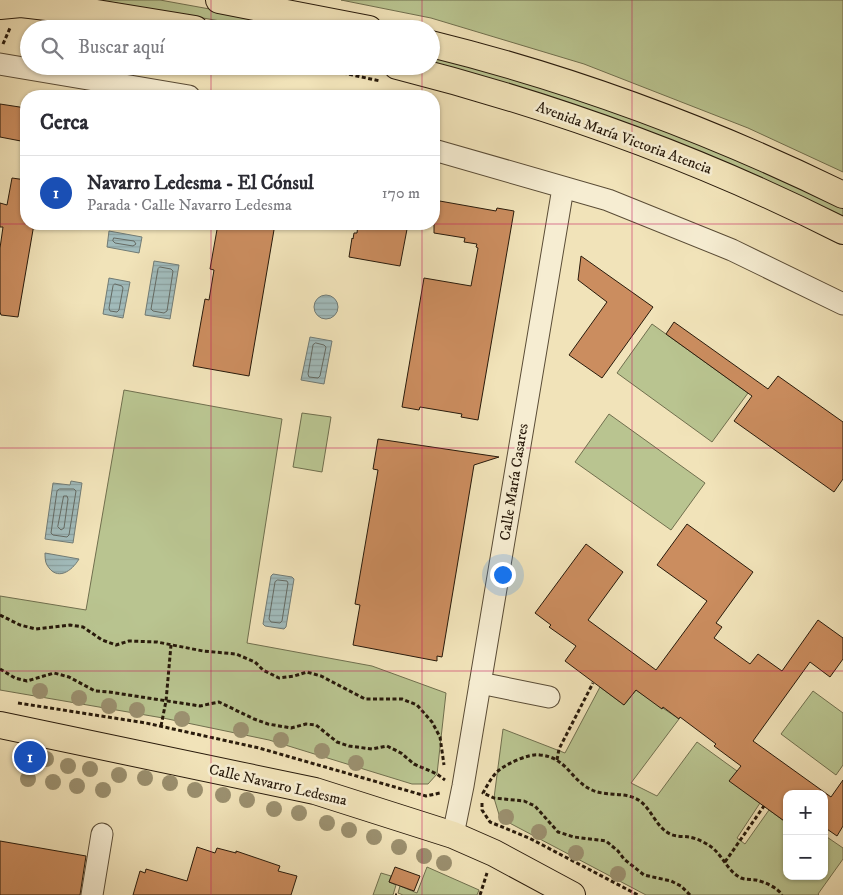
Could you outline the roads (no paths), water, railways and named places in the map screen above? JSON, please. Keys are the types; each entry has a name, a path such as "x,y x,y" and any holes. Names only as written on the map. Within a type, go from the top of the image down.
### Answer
{"main road":[{"path":"219,0 322,20"},
{"path":"0,6 21,4 139,20"},
{"name":"Avenida María Victoria Atencia","path":"440,46 475,54 554,78 682,125 801,174 843,195"},
{"name":"Avenida María Victoria Atencia","path":"432,75 544,108 681,157 788,203 843,231"},
{"name":"Calle Navarro Ledesma","path":"0,725 315,791 453,835 494,853 572,895"}],"street":[{"path":"0,64 20,68"},
{"path":"60,75 141,90"},
{"path":"440,152 608,200 732,250 843,304"},
{"name":"Calle María Casares","path":"453,835 562,188"},
{"path":"480,683 549,697"},
{"path":"92,895 102,834"}],"water":[{"path":"109,231 142,237 139,253 107,247"},
{"path":"154,261 179,265 170,319 145,315"},
{"path":"109,278 130,282 123,318 103,314"},
{"path":"326,295 334,299 338,307 334,315 326,319 318,315 314,307 318,299"},
{"path":"310,337 332,341 324,384 301,380"},
{"path":"71,481 82,483 73,543 45,539 53,483 70,485"},
{"path":"45,553 79,559 68,571 60,574 55,573 47,565"},
{"path":"273,574 294,579 286,627 284,629 263,624 271,576"}],"place":[{"name":"Navarro Ledesma - El Cónsul","path":"30,757"}]}
